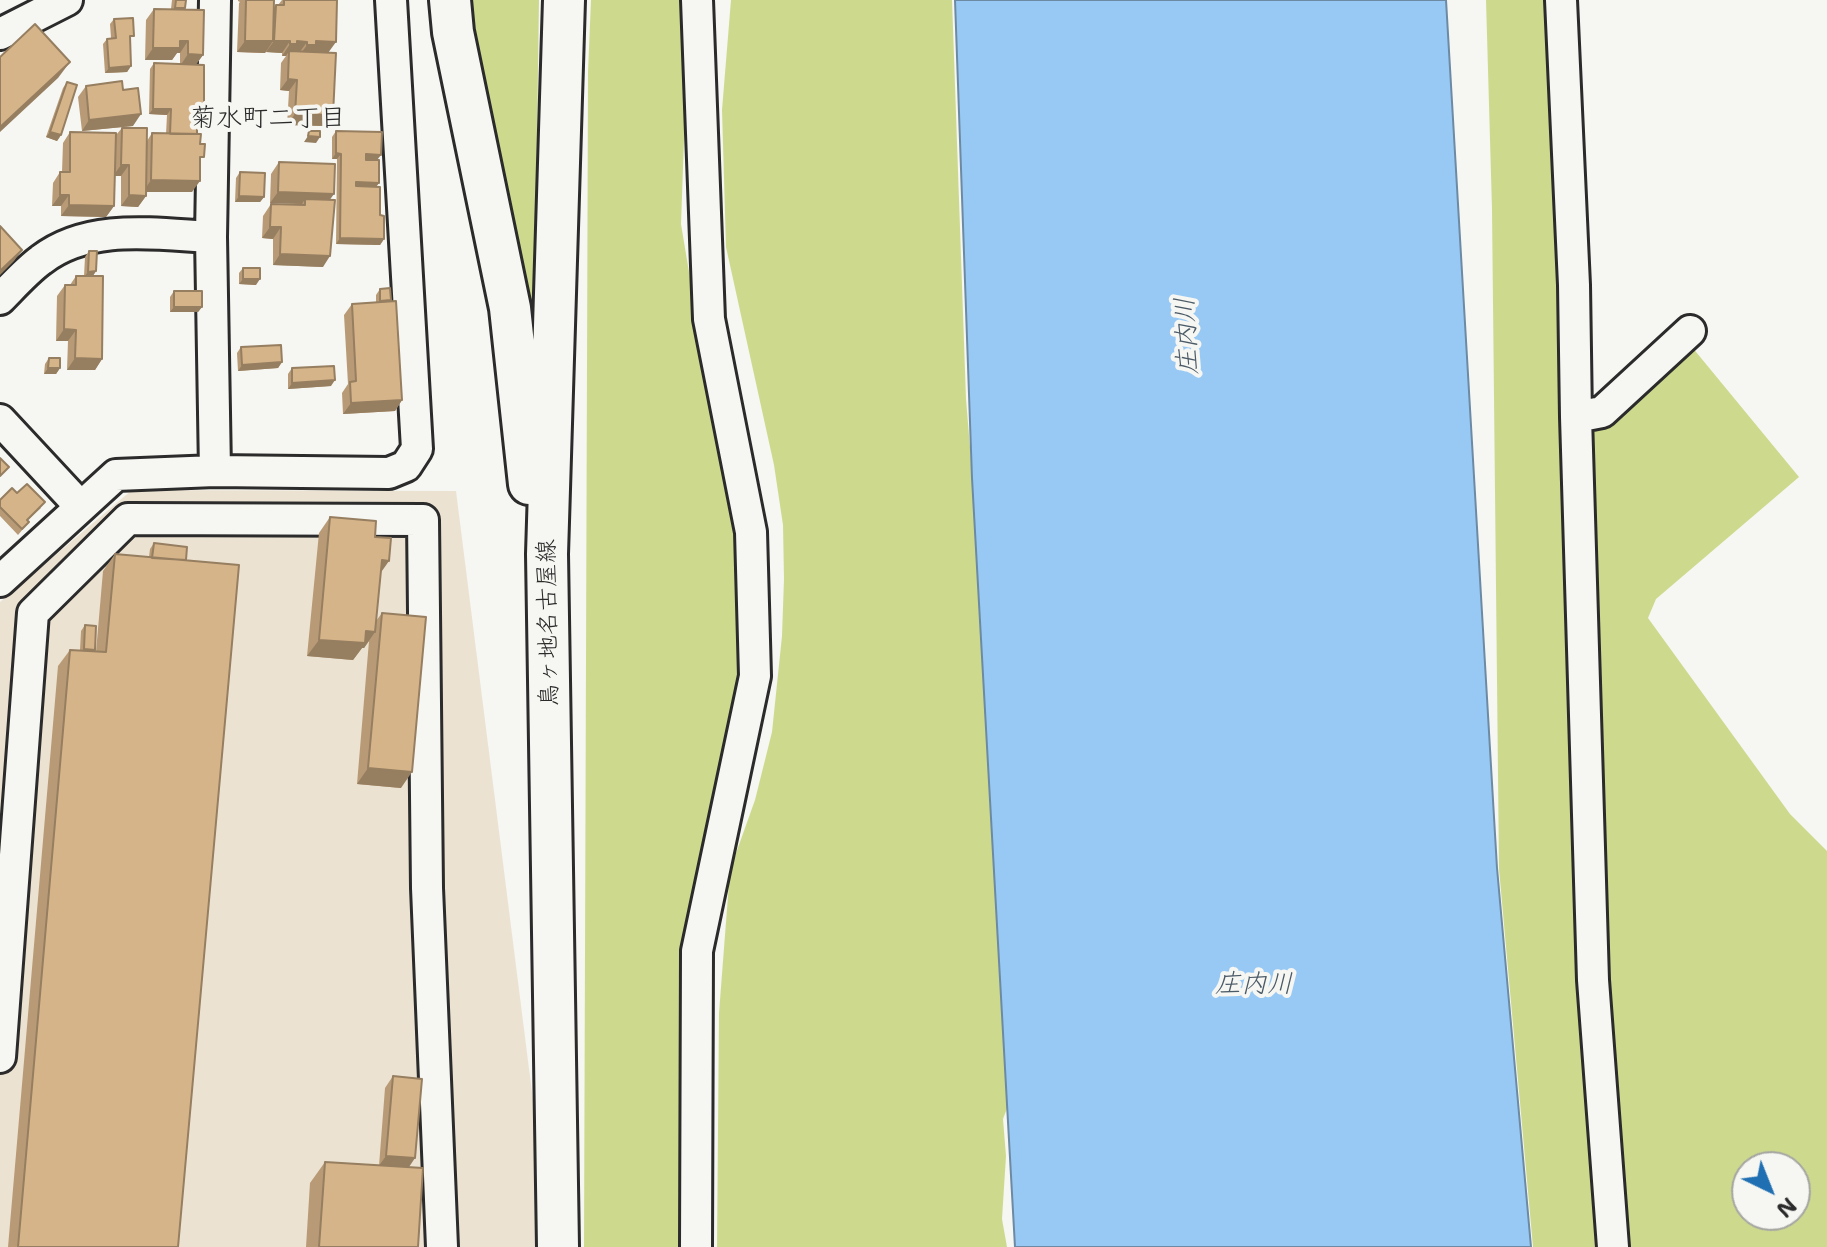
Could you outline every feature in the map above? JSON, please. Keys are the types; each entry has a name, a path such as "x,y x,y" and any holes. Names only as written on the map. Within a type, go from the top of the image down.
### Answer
{"main road":[{"path":"450,0 453,32 510,308 529,482 547,554"},
{"name":"鳥ヶ地名古屋線","path":"558,1247 547,554 564,0"}],"street":[{"path":"215,0 211,237 215,471"},
{"path":"0,581 116,475 215,471 389,473 406,466 417,449 391,0"},
{"path":"696,1247 697,951 755,676 751,532 709,319 697,0"},
{"path":"1561,0 1574,285 1593,980 1613,1247"},
{"path":"0,34 61,1"},
{"path":"0,299 42,259 73,243 100,235 136,233 211,237"},
{"path":"1576,417 1602,412 1690,331"},
{"path":"0,420 80,506"},
{"path":"0,1057 33,613 128,519 423,520 427,888 442,1247"}],"shaded area":[{"path":"132,490 456,491 538,1140 537,1247 0,1247 0,602"}],"green space":[{"path":"471,0 539,0 534,344 515,226 479,55"},
{"path":"591,0 689,0 681,224 701,344 735,482 743,669 685,946 682,1247 584,1247 588,72"},
{"path":"731,0 952,0 966,399 1003,846 1015,1087 1003,1119 1006,1156 1002,1219 1007,1247 717,1247 719,1013 730,870 755,800 772,732 782,636 784,579 783,525 774,465 726,247 722,110"},
{"path":"1486,0 1551,0 1602,1247 1533,1247 1499,869 1492,209"},
{"path":"1687,341 1799,477 1656,599 1648,618 1790,814 1827,851 1827,1247 1628,1247 1599,999 1590,536 1592,433"}],"water":[{"name":"庄内川","path":"955,0 1446,0 1497,868 1531,1247 1015,1247 972,478"}],"building":[{"path":"176,0 186,0 185,8 175,8"},
{"path":"246,0 274,0 273,41 245,41"},
{"path":"284,0 337,0 336,42 316,41 316,45 307,45 307,42 290,44 290,41 274,41 276,5 284,5"},
{"path":"154,9 204,10 203,55 188,54 188,41 180,41 180,48 153,48"},
{"path":"133,18 131,66 109,68 107,39 116,38 114,19"},
{"path":"35,24 70,62 0,127 0,57"},
{"path":"289,51 336,53 333,115 295,114 297,80 288,79"},
{"path":"154,63 204,65 204,110 197,110 197,134 170,134 171,109 153,109"},
{"path":"122,81 123,90 138,88 141,114 89,120 86,86"},
{"path":"67,82 77,85 61,135 50,132"},
{"path":"122,128 147,128 146,196 129,195 129,165 121,165"},
{"path":"309,131 320,131 320,137 308,136"},
{"path":"336,131 382,132 381,155 366,154 366,160 379,160 379,183 356,182 356,186 380,187 384,239 340,238 341,154 336,153"},
{"path":"70,132 116,133 114,206 69,205 69,195 60,195 60,172 70,172"},
{"path":"152,133 201,134 200,144 205,144 204,157 200,157 200,181 151,180"},
{"path":"279,162 335,164 334,194 278,192"},
{"path":"240,172 265,173 264,197 239,196"},
{"path":"305,199 335,200 330,256 280,254 281,227 270,227 271,204 305,205"},
{"path":"0,226 22,250 0,271"},
{"path":"89,251 97,251 96,271 88,272"},
{"path":"243,268 260,268 260,279 243,279"},
{"path":"76,276 103,276 102,359 75,358 76,330 64,329 65,285 76,285"},
{"path":"390,288 391,300 380,301 380,289"},
{"path":"174,291 202,291 202,307 174,307"},
{"path":"396,301 402,400 351,403 350,382 356,381 352,304"},
{"path":"281,345 282,362 242,365 241,347"},
{"path":"49,358 60,358 60,368 48,368"},
{"path":"334,366 335,380 292,383 292,368"},
{"path":"0,458 9,467 0,476"},
{"path":"27,484 45,502 22,529 0,507 0,500 12,488 17,493"},
{"path":"330,517 376,521 375,537 391,538 389,561 382,560 375,632 366,631 365,643 319,640"},
{"path":"154,543 187,547 186,560 152,558"},
{"path":"115,554 239,565 178,1247 18,1247 70,650 106,652"},
{"path":"382,613 426,617 412,772 368,768"},
{"path":"85,625 96,626 95,650 84,649"},
{"path":"393,1076 422,1079 415,1158 386,1156"},
{"path":"325,1162 423,1168 418,1247 319,1247"}],"district":[{"name":"菊水町二丁目","path":"268,119"}]}
